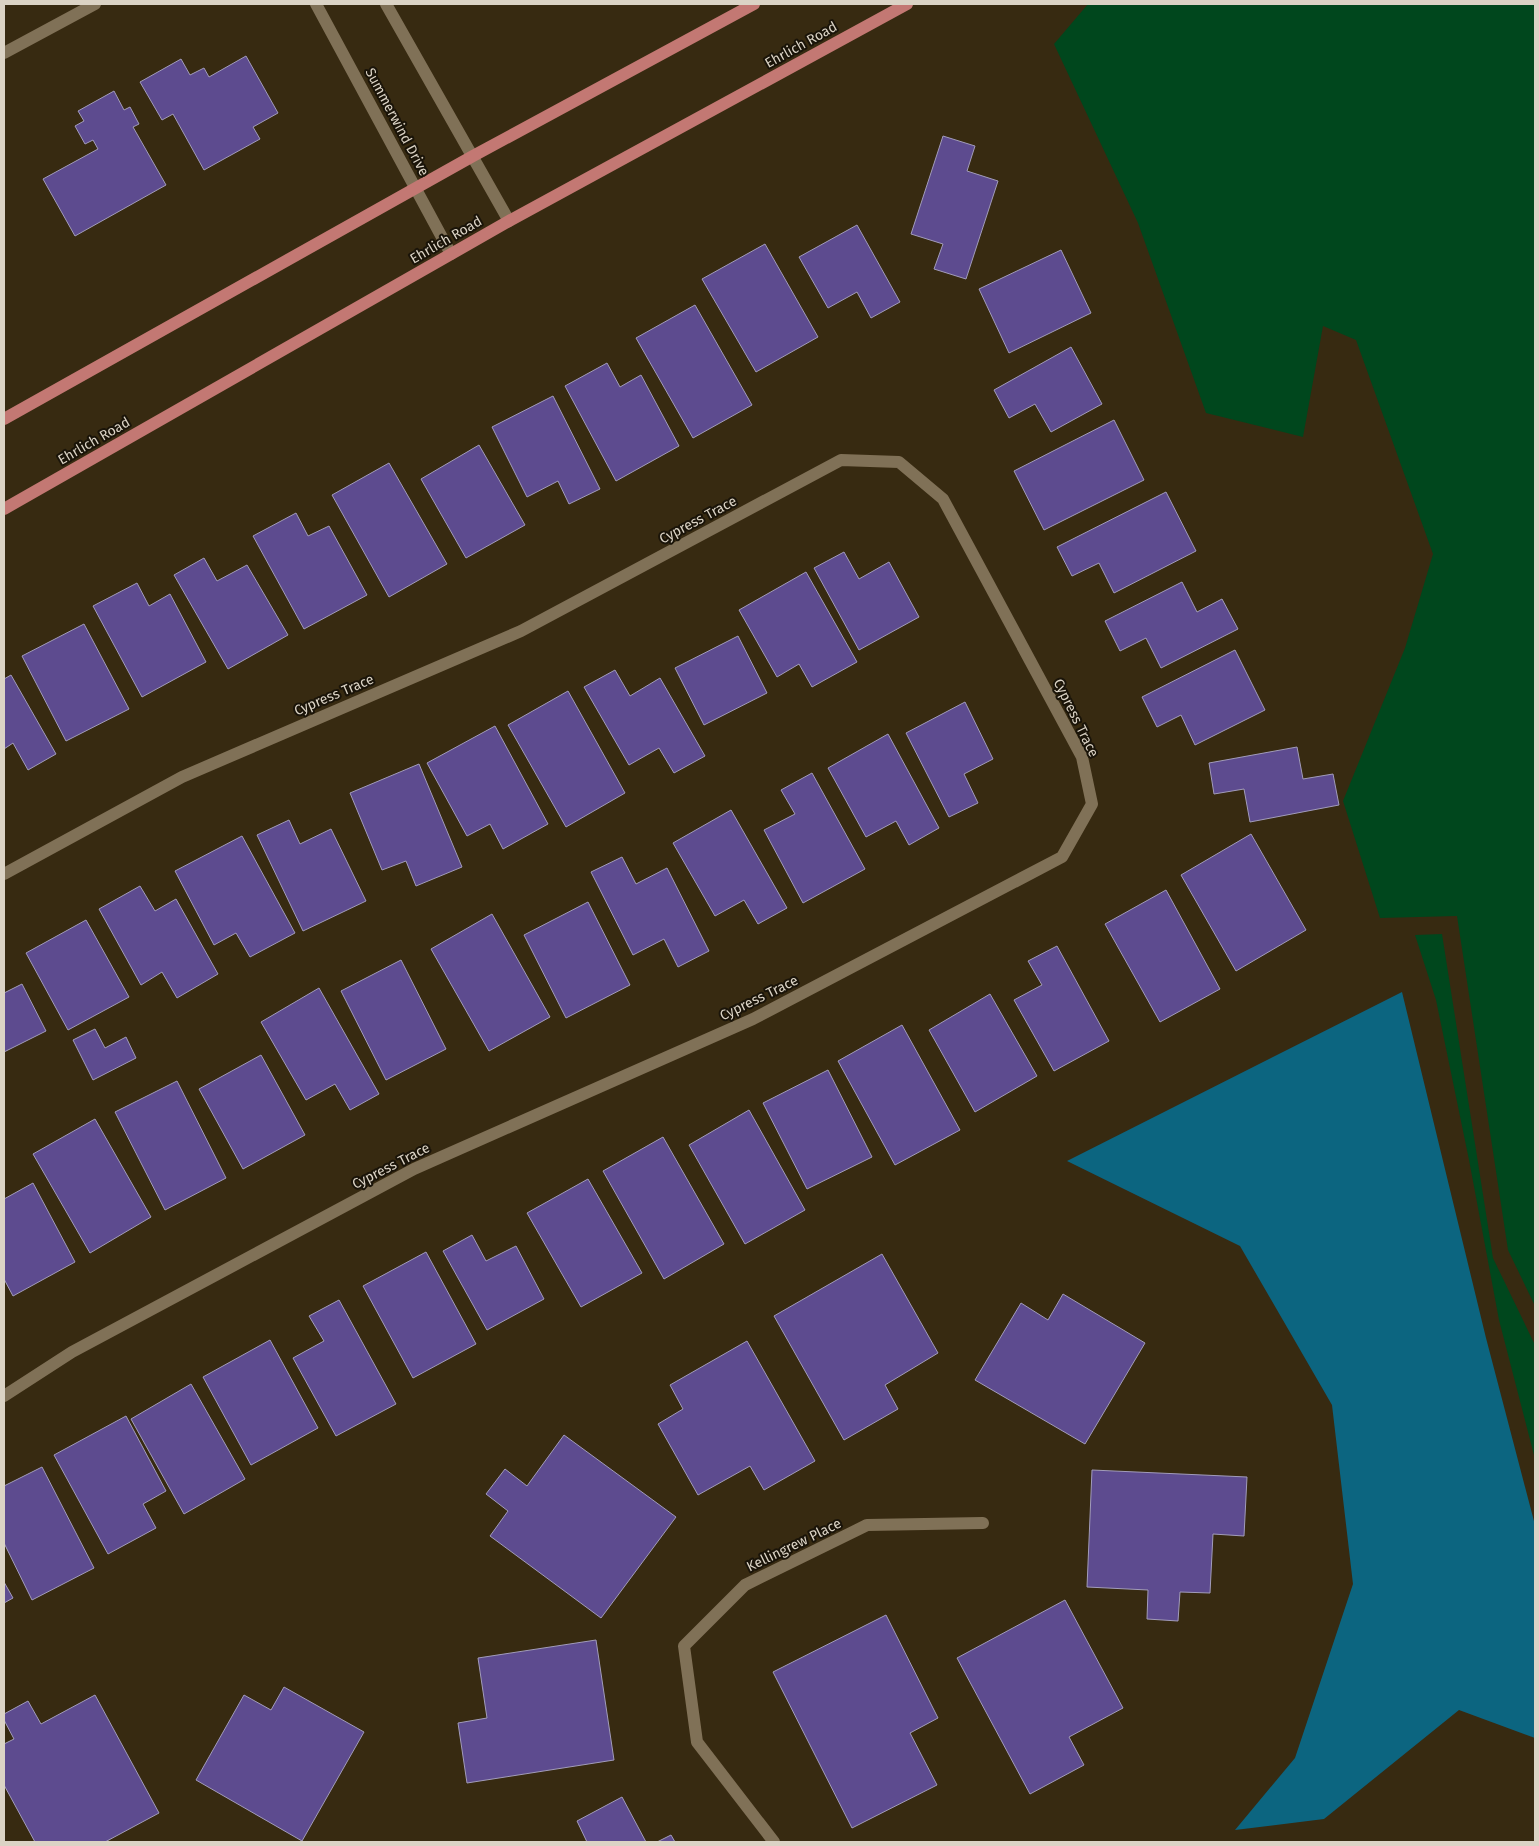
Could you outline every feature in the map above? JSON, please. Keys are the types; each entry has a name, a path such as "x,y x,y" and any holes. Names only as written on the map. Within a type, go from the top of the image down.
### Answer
{"main road":[{"path":"4,419 472,156 754,4"},
{"name":"Ehrlich Road","path":"4,509 451,254 907,4"}],"street":[{"path":"4,53 95,4"},
{"name":"Summerwind Drive","path":"316,4 451,254"},
{"path":"386,4 509,222"},
{"name":"Cypress Trace","path":"4,874 182,777 521,631 841,460 899,462 943,499 1082,757 1092,804 1062,857 753,1019 414,1169 72,1352 4,1396"},
{"name":"Kellingrew Place","path":"774,1842 697,1742 684,1646 745,1585 868,1525 983,1523"}],"green space":[{"path":"1088,4 1535,4 1535,1306 1508,1250 1457,916 1380,918 1343,801 1405,648 1433,554 1356,340 1323,326 1303,437 1206,413 1138,223 1054,44"},
{"path":"1442,934 1493,1258 1535,1345 1535,1459 1499,1320 1436,1000 1415,935"}],"water":[{"path":"1402,992 1486,1338 1535,1525 1535,1738 1459,1710 1324,1819 1235,1830 1295,1758 1353,1584 1332,1405 1240,1246 1067,1161"}],"building":[{"path":"246,56 278,113 253,127 260,139 204,170 173,114 162,120 140,82 181,59 190,75 204,68 209,77"},
{"path":"114,91 124,110 130,107 139,124 133,127 166,185 75,236 43,179 98,149 93,140 85,144 75,126 84,121 78,111"},
{"path":"943,136 975,146 967,171 998,181 966,279 934,269 943,244 911,234"},
{"path":"857,225 900,302 871,318 857,292 828,308 799,257"},
{"path":"765,244 818,337 756,372 702,279"},
{"path":"1061,250 1091,313 1009,353 979,289"},
{"path":"695,305 752,405 693,438 636,338"},
{"path":"1071,347 1102,404 1051,432 1035,404 1009,418 994,390"},
{"path":"607,363 620,387 641,375 679,446 616,481 565,386"},
{"path":"553,396 600,489 569,504 558,481 527,497 492,427"},
{"path":"1114,420 1144,480 1044,530 1014,471"},
{"path":"479,445 525,525 466,558 421,479"},
{"path":"389,463 447,564 389,597 332,495"},
{"path":"1166,492 1196,551 1114,593 1099,563 1072,576 1057,547"},
{"path":"296,513 308,536 329,526 367,595 304,629 253,536"},
{"path":"844,552 859,579 889,562 919,617 859,650 814,568"},
{"path":"204,558 217,581 247,565 288,635 228,669 174,575"},
{"path":"806,572 857,662 812,687 799,664 777,677 739,610"},
{"path":"1182,582 1197,612 1222,599 1238,629 1161,668 1146,638 1120,651 1105,621"},
{"path":"137,583 149,606 170,594 206,662 142,697 93,606"},
{"path":"84,624 129,709 66,741 22,656"},
{"path":"738,636 767,693 704,725 675,668"},
{"path":"1235,650 1265,710 1195,745 1181,715 1157,727 1142,697"},
{"path":"615,670 630,696 660,678 705,756 674,773 659,748 629,765 584,687"},
{"path":"11,675 56,754 28,770 13,743 4,749 4,679"},
{"path":"568,691 625,793 566,827 508,725"},
{"path":"965,702 993,759 964,774 978,803 949,817 906,733"},
{"path":"495,726 548,824 503,849 490,824 467,836 427,763"},
{"path":"888,734 939,828 909,845 896,821 866,837 828,768"},
{"path":"1297,747 1303,779 1333,774 1339,805 1250,822 1244,789 1214,794 1209,763"},
{"path":"419,764 462,867 416,886 406,861 382,870 350,793"},
{"path":"812,773 865,869 803,903 764,830 795,814 781,790"},
{"path":"731,810 787,908 758,924 744,900 715,916 673,843"},
{"path":"289,820 300,844 331,829 366,901 303,931 257,835"},
{"path":"1251,834 1306,930 1236,971 1181,875"},
{"path":"242,836 295,933 250,957 236,933 214,945 175,871"},
{"path":"622,857 636,884 667,868 709,951 678,967 664,939 633,955 591,872"},
{"path":"140,886 155,911 176,899 218,974 177,998 162,972 141,985 99,909"},
{"path":"1166,890 1220,989 1160,1022 1105,924"},
{"path":"588,902 630,985 566,1018 524,935"},
{"path":"492,914 550,1017 489,1051 431,949"},
{"path":"86,920 129,997 68,1030 26,953"},
{"path":"1057,946 1109,1041 1054,1071 1014,1000 1042,985 1028,961"},
{"path":"401,960 446,1049 386,1080 341,991"},
{"path":"22,984 46,1031 4,1052 4,993"},
{"path":"319,988 379,1094 350,1110 335,1084 306,1100 261,1022"},
{"path":"990,994 1037,1076 975,1112 929,1030"},
{"path":"902,1025 960,1130 895,1165 838,1061"},
{"path":"95,1029 105,1048 126,1037 136,1058 93,1080 73,1040"},
{"path":"261,1055 305,1135 243,1169 199,1089"},
{"path":"828,1070 872,1157 807,1189 763,1103"},
{"path":"177,1081 226,1178 165,1210 115,1112"},
{"path":"749,1110 805,1210 745,1244 689,1145"},
{"path":"95,1119 151,1217 90,1253 33,1154"},
{"path":"663,1137 724,1244 664,1279 603,1171"},
{"path":"588,1179 642,1273 581,1307 527,1213"},
{"path":"33,1183 75,1262 13,1296 4,1279 4,1199"},
{"path":"472,1235 486,1261 516,1246 544,1299 487,1330 443,1251"},
{"path":"426,1252 476,1344 413,1378 363,1286"},
{"path":"882,1254 938,1353 885,1385 898,1409 844,1440 774,1316"},
{"path":"1063,1294 1145,1343 1085,1444 975,1380 1021,1303 1048,1320"},
{"path":"339,1300 396,1404 336,1436 293,1358 324,1341 309,1316"},
{"path":"270,1340 318,1428 251,1465 203,1377"},
{"path":"747,1341 815,1461 764,1490 750,1466 698,1495 658,1424 683,1409 670,1385"},
{"path":"191,1384 245,1479 184,1514 131,1419"},
{"path":"126,1416 166,1491 143,1504 156,1528 108,1554 54,1455"},
{"path":"564,1435 676,1517 601,1618 490,1536 508,1511 486,1494 505,1469 527,1486"},
{"path":"42,1467 94,1568 32,1600 4,1543 4,1486"},
{"path":"1092,1470 1247,1477 1244,1536 1213,1534 1210,1593 1180,1592 1178,1621 1147,1619 1148,1590 1087,1587"},
{"path":"4,1582 13,1598 4,1603"},
{"path":"1065,1600 1123,1708 1069,1737 1084,1765 1030,1794 957,1658"},
{"path":"886,1615 938,1718 910,1733 937,1785 852,1828 773,1672"},
{"path":"596,1640 614,1760 467,1783 458,1723 487,1718 478,1658"},
{"path":"284,1687 364,1732 302,1841 196,1780 244,1695 271,1710"},
{"path":"95,1695 159,1813 105,1842 35,1842 4,1785 4,1744 14,1739 4,1720 4,1714 28,1701 41,1724"},
{"path":"622,1797 646,1842 587,1842 577,1821"},
{"path":"671,1835 675,1842 657,1842"}]}
